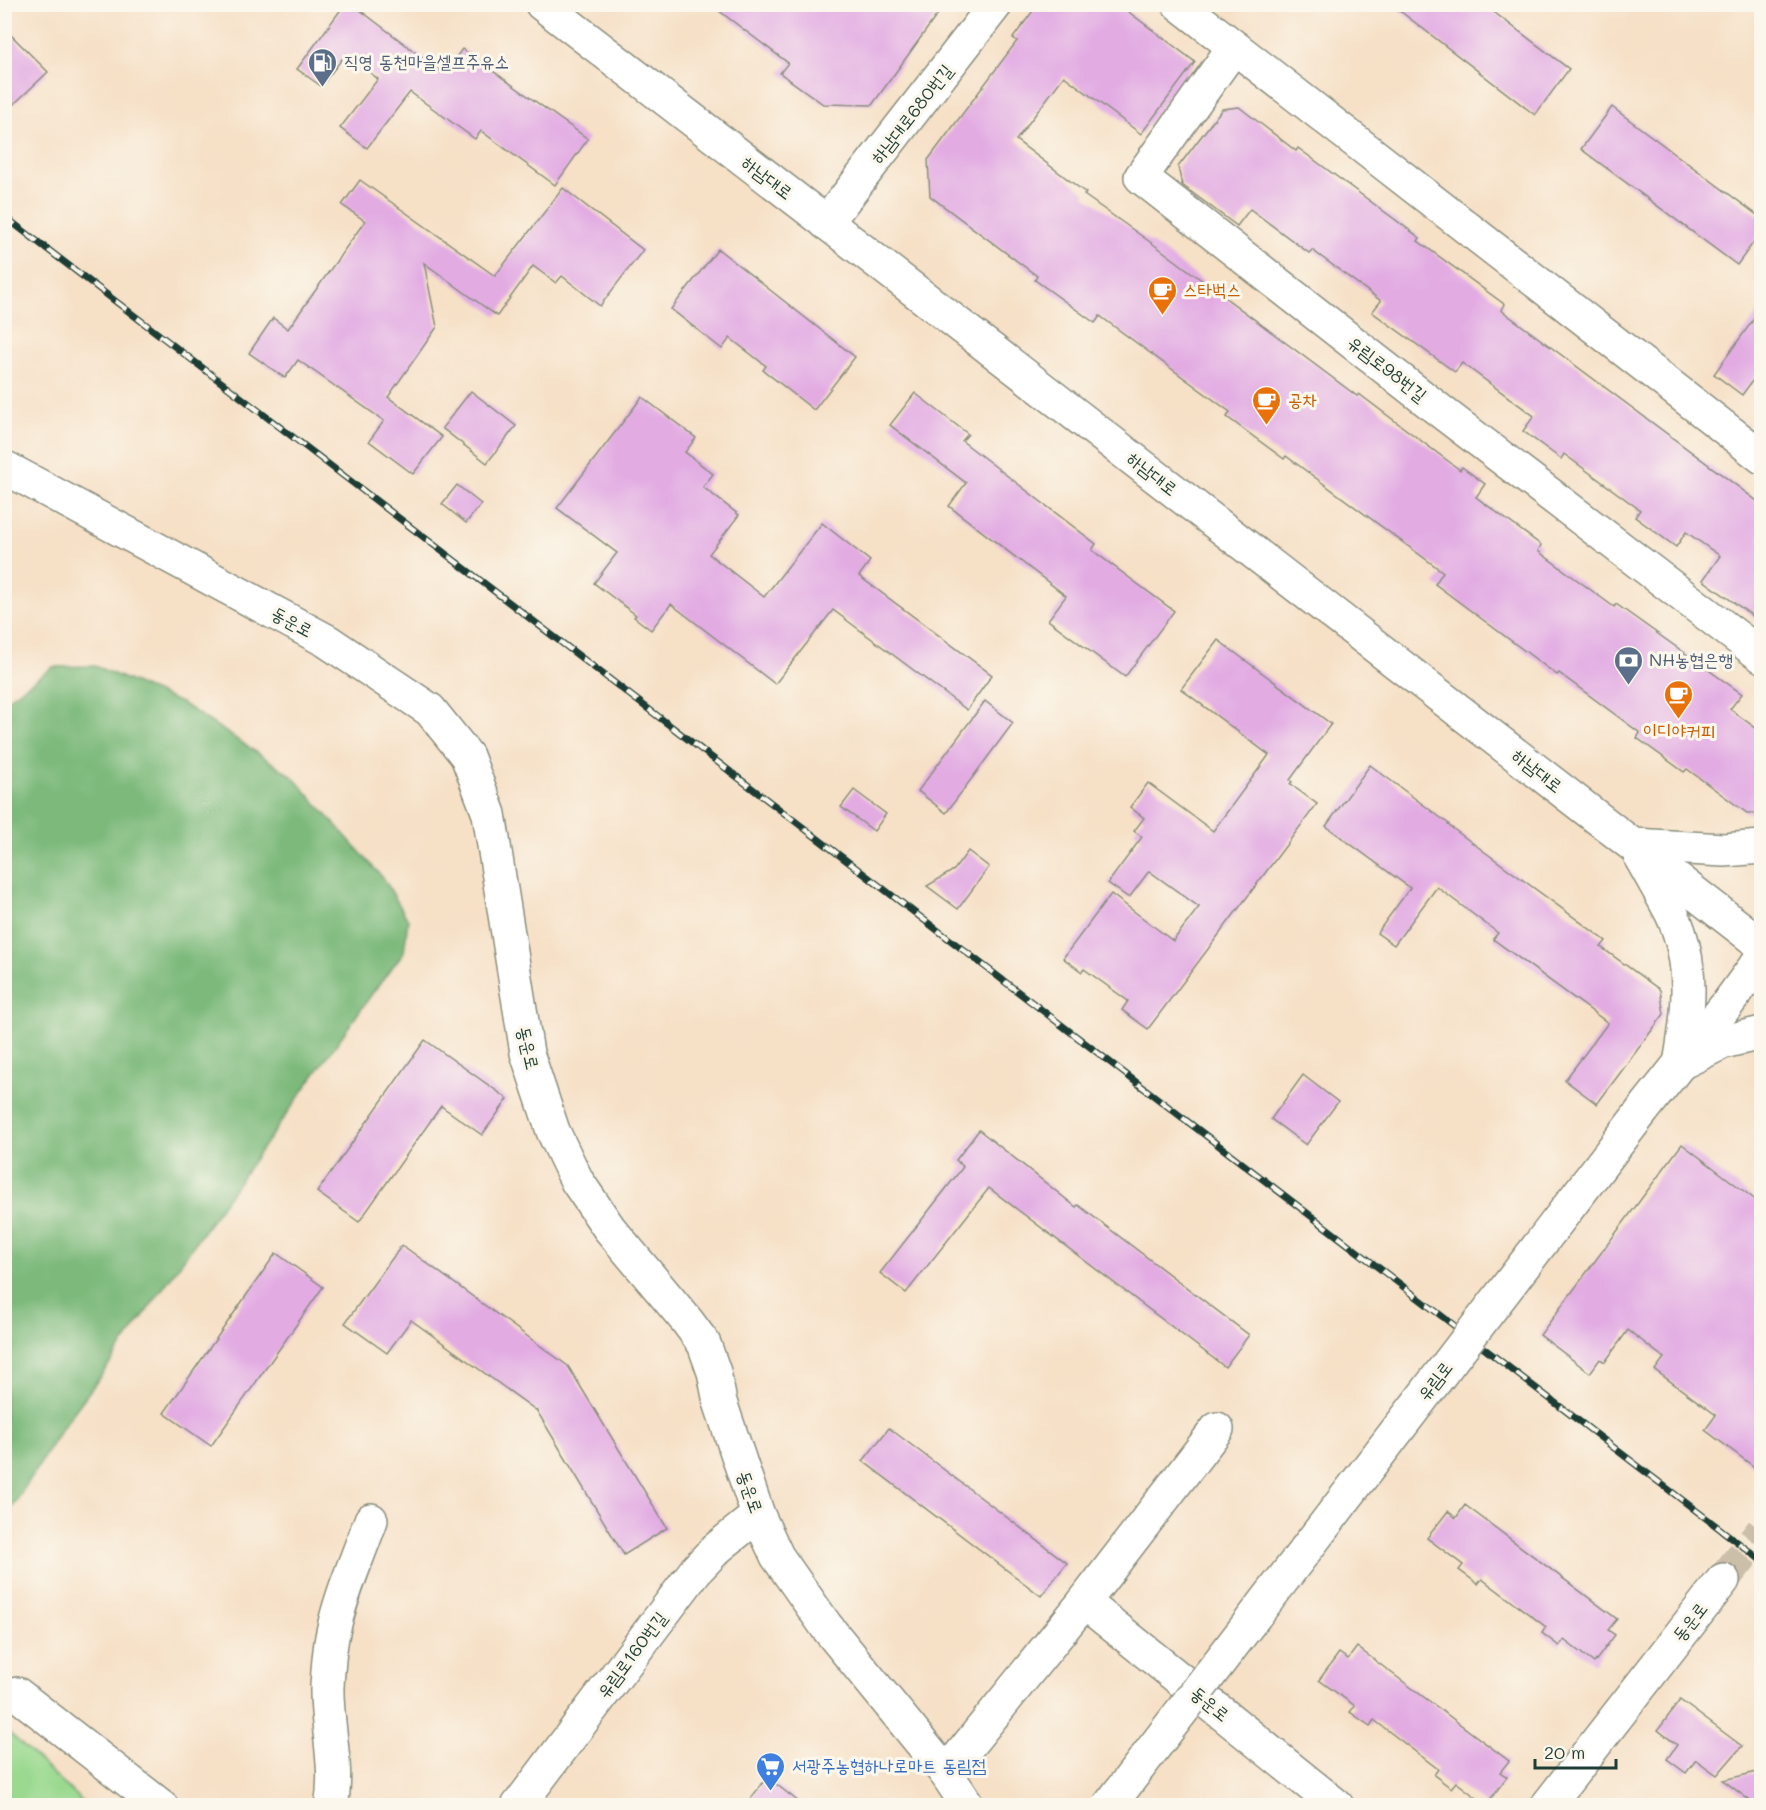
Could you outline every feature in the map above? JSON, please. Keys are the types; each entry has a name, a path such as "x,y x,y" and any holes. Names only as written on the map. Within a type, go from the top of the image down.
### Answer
{"street":[{"name":"하남대로","path":"542,4 1761,945"},
{"name":"하남대로680번길","path":"826,223 996,4"},
{"path":"1179,4 1761,457"},
{"name":"유림로98번길","path":"1234,46 1141,177 1443,413 1761,656"},
{"name":"동운로","path":"4,467 327,641 430,710 467,756 489,814 527,1053 548,1121 577,1181 603,1219 704,1344 714,1372 720,1402 758,1515 777,1556 821,1619 946,1773 968,1806"},
{"path":"1634,845 1724,850 1761,847"},
{"path":"1634,845 1672,916 1683,947 1689,985 1688,1019 1680,1064"},
{"name":"유림로","path":"1108,1806 1643,1110 1729,1002 1761,957"},
{"path":"1680,1064 1723,1042 1761,1033"},
{"path":"946,1773 1084,1602 1216,1429"},
{"name":"유림로160번길","path":"518,1806 696,1570 716,1549 758,1515"},
{"path":"331,1806 334,1763 327,1714 327,1685 332,1634 371,1520"},
{"name":"동운로","path":"1547,1806 1723,1580"},
{"name":"동운로","path":"1084,1602 1337,1806"},
{"path":"16,1694 161,1806"}],"green space":[{"path":"95,666 183,704 291,775 384,879 408,920 404,952 62,1428 5,1519 5,701 53,667"},
{"path":"5,1729 86,1805 5,1805"}],"building":[{"path":"345,4 352,4 444,74 462,49 588,139 555,185 481,131 475,139 410,92 367,148 340,128 378,79 346,54 321,86 297,69"},
{"path":"710,4 945,4 872,105 823,104 780,73 788,63"},
{"path":"1038,4 1118,4 1195,62 1141,134 1064,76 1016,140 1086,193 1084,195 1357,396 1359,394 1460,470 1462,467 1485,484 1476,497 1541,545 1538,551 1614,607 1616,604 1742,694 1730,709 1761,732 1761,813 1747,813 1687,769 1684,772 1637,738 1640,733 1559,673 1557,675 1435,584 1443,572 1286,456 1284,459 1227,417 1230,412 1100,316 1095,323 1035,280 1037,276 930,196 928,160 1017,41 1013,38"},
{"path":"1391,4 1483,4 1569,69 1535,115"},
{"path":"4,28 48,72 14,104 4,80"},
{"path":"1239,107 1296,151 1298,148 1420,238 1418,241 1504,304 1501,310 1761,504 1761,622 1703,580 1720,556 1686,532 1676,547 1635,517 1640,510 1564,454 1561,459 1523,431 1534,416 1462,363 1455,372 1372,312 1381,301 1312,250 1309,253 1250,209 1237,226 1182,185 1178,167 1222,109"},
{"path":"1612,107 1761,218 1761,232 1737,265 1581,149"},
{"path":"360,180 495,276 563,188 643,250 600,306 562,276 556,283 533,266 497,316 424,263 437,327 388,397 442,437 413,474 369,441 384,421 298,360 285,378 249,353 273,318 288,329 365,221 342,205"},
{"path":"718,249 855,357 814,410 763,370 766,366 730,338 722,349 671,309"},
{"path":"1761,309 1761,369 1742,395 1714,374"},
{"path":"471,391 516,426 487,463 442,428"},
{"path":"915,393 968,434 962,441 1096,544 1092,550 1174,611 1125,677 1048,620 1066,596 949,506 966,483 890,425"},
{"path":"642,397 696,438 685,452 713,474 703,487 739,515 709,554 764,597 822,523 870,561 859,576 992,675 967,710 833,610 775,684 671,604 651,630 634,617 636,615 594,583 617,553 557,508"},
{"path":"457,485 481,504 466,523 442,504"},
{"path":"1218,640 1331,724 1290,780 1292,782 1290,784 1317,804 1148,1029 1122,1010 1128,1001 1084,969 1082,972 1063,958 1111,894 1173,941 1199,907 1149,871 1129,898 1108,883 1142,837 1134,831 1144,818 1130,807 1148,783 1213,831 1269,755 1181,689"},
{"path":"985,701 1013,723 946,813 918,791"},
{"path":"1370,765 1606,941 1601,947 1660,990 1664,1014 1597,1104 1565,1080 1608,1023 1493,939 1498,933 1437,887 1394,945 1377,933 1410,888 1326,826"},
{"path":"854,790 886,814 874,831 841,807"},
{"path":"968,851 989,867 958,909 927,886 954,870"},
{"path":"425,1040 508,1099 482,1135 441,1106 359,1222 317,1192"},
{"path":"1303,1075 1338,1102 1306,1145 1271,1119"},
{"path":"979,1130 1076,1207 1078,1205 1249,1335 1225,1367 989,1188 906,1293 880,1273 963,1167 956,1160"},
{"path":"1682,1144 1761,1204 1761,1472 1705,1430 1716,1415 1655,1370 1664,1358 1628,1330 1605,1362 1600,1359 1590,1373 1540,1335"},
{"path":"402,1245 568,1366 667,1528 624,1555 537,1411 411,1320 387,1353 345,1323"},
{"path":"276,1253 323,1287 211,1446 164,1413"},
{"path":"889,1428 1067,1563 1041,1596 863,1461"},
{"path":"1465,1505 1617,1619 1608,1630 1615,1635 1594,1663 1564,1640 1559,1646 1542,1633 1546,1627 1482,1579 1478,1584 1459,1570 1463,1565 1427,1538 1448,1511 1456,1518"},
{"path":"1357,1647 1509,1761 1500,1772 1507,1777 1486,1805 1456,1782 1451,1788 1434,1775 1438,1769 1374,1720 1370,1726 1350,1712 1355,1706 1319,1680 1339,1653 1348,1659"},
{"path":"1680,1700 1742,1746 1717,1775 1696,1760 1686,1773 1667,1759 1677,1745 1658,1730"},
{"path":"1761,1771 1761,1806 1757,1806 1723,1780"},
{"name":"서광주농협하나로마트 동림점","path":"767,1777 804,1806 745,1806"}],"tunnel":[{"path":"1723,1580 1762,1531"}],"railway":[{"path":"4,216 1762,1561"}],"place":[{"name":"직영 동천마을셀프주유소","path":"323,88"},
{"name":"스타벅스","path":"1162,316"},
{"name":"공차","path":"1267,426"},
{"name":"NH농협은행","path":"1628,686"},
{"name":"이디야커피","path":"1679,720"},
{"name":"서광주농협하나로마트 동림점","path":"771,1792"}]}
